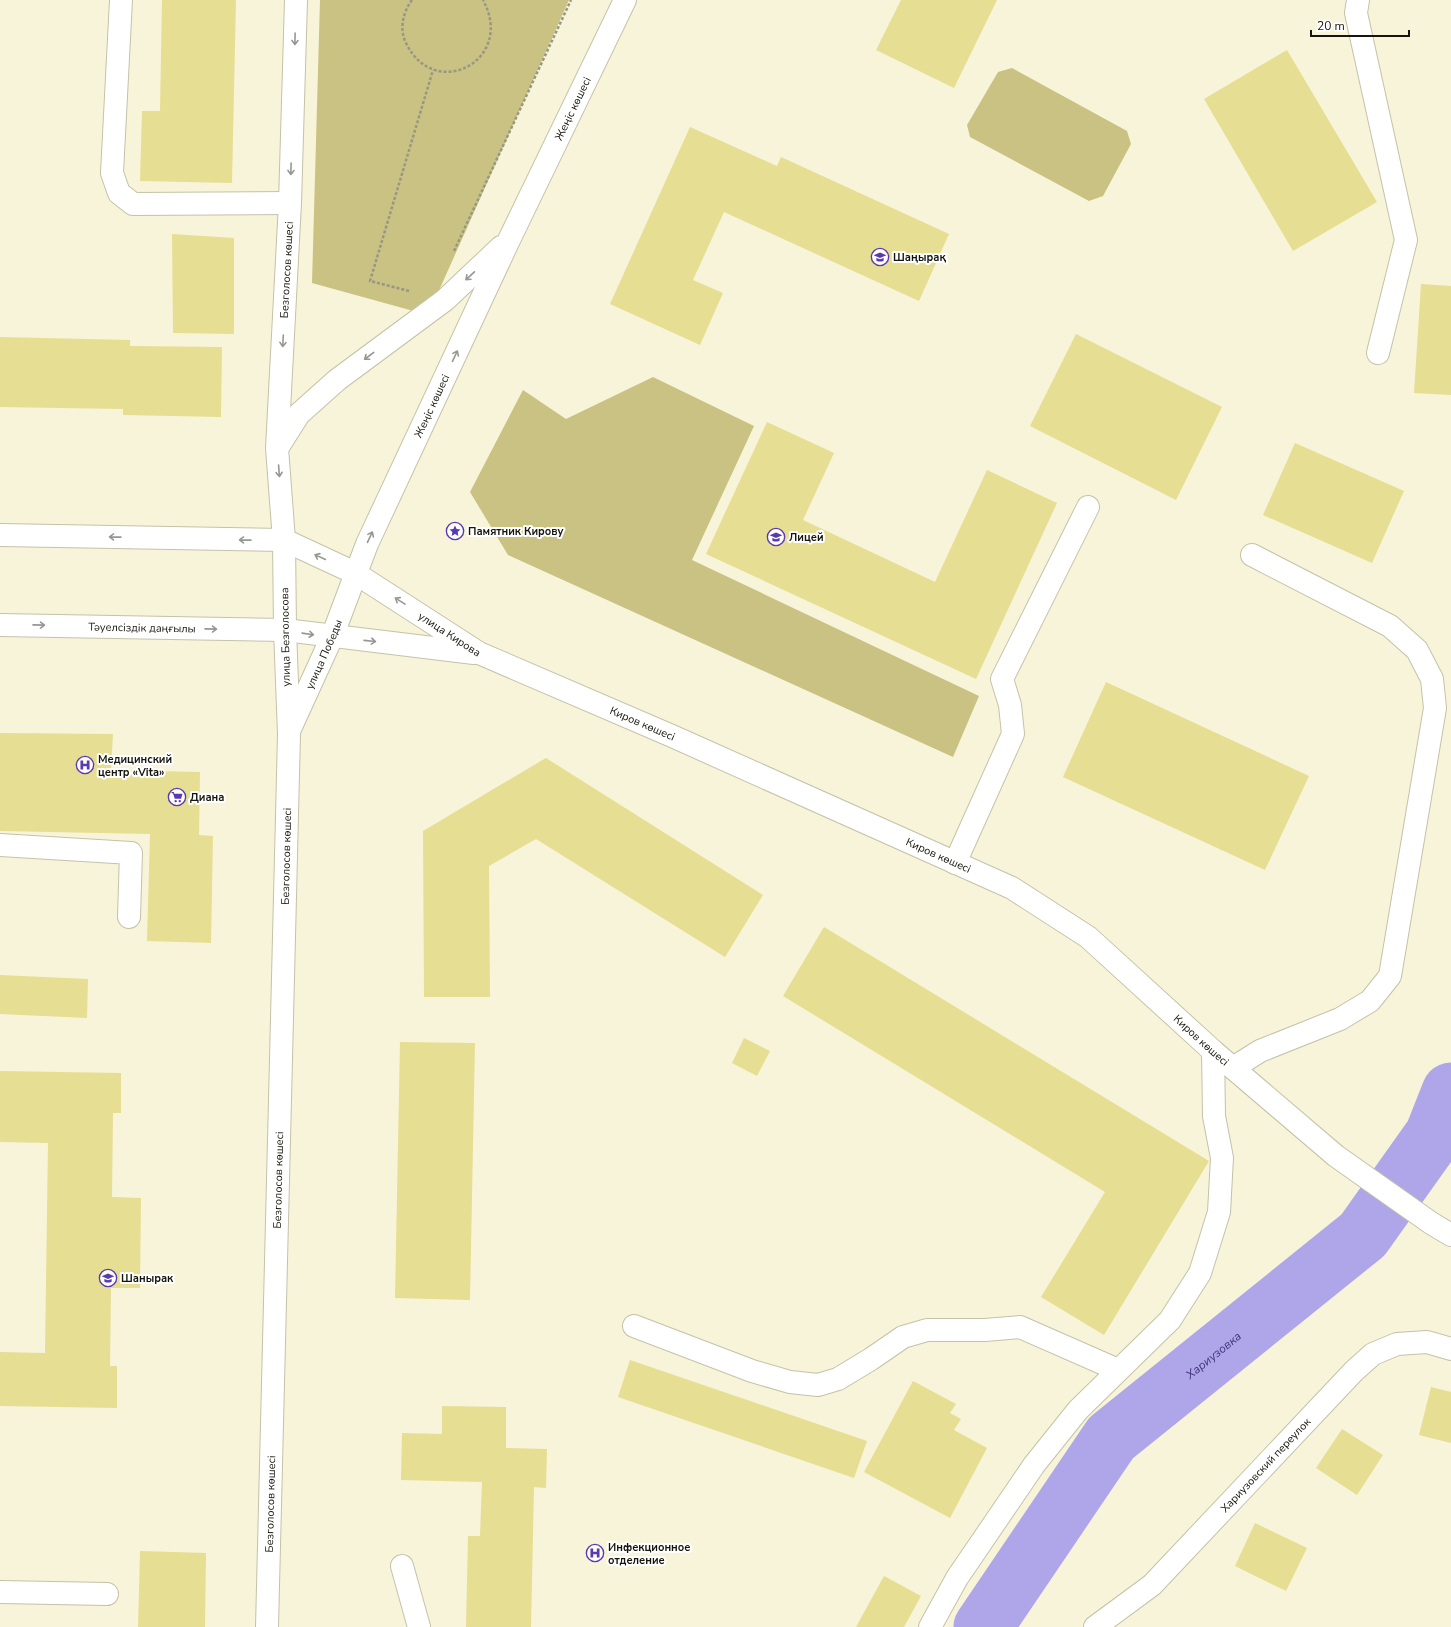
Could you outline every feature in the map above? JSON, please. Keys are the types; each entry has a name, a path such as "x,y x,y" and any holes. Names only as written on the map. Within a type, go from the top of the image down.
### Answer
{"street":[{"path":"121,0 112,173 119,193 132,204 290,203"},
{"name":"Безголосов көшесі","path":"284,540 277,448 290,203 296,0"},
{"name":"Жеңіс көшесі","path":"356,573 367,544 509,240 625,0"},
{"path":"1358,0 1356,13 1406,240 1378,353"},
{"name":"Жеңіс көшесі","path":"277,448 299,414 326,389 445,300 509,240"},
{"path":"955,863 1013,734 1010,705 1002,679 1088,507"},
{"path":"0,535 284,540"},
{"name":"улица Кирова","path":"284,540 356,573 479,653"},
{"name":"улица Безголосова","path":"284,540 285,630 289,734"},
{"path":"1233,1068 1260,1051 1294,1036 1340,1019 1370,1001 1390,976 1435,708 1432,679 1418,650 1390,626 1252,555"},
{"name":"улица Победы","path":"289,734 332,637 356,573"},
{"name":"Тәуелсіздік даңғылы","path":"0,625 285,630 332,637"},
{"name":"улица Кирова","path":"332,637 479,653"},
{"name":"Киров көшесі","path":"479,653 672,736 1012,888 1088,937 1233,1068 1336,1156 1431,1223 1451,1235"},
{"name":"Безголосов көшесі","path":"267,1627 289,734"},
{"path":"0,846 131,853 129,917"},
{"path":"930,1627 957,1578 1034,1465 1078,1410 1170,1320 1200,1273 1219,1212 1222,1158 1214,1116 1214,1051"},
{"path":"634,1326 752,1371 790,1382 818,1385 838,1379 872,1359 903,1337 927,1330 985,1330 1020,1328 1118,1370"},
{"name":"Хариузовский переулок","path":"1095,1627 1152,1586 1354,1371 1372,1354 1397,1344 1427,1342 1451,1348"},
{"path":"402,1566 419,1627"},
{"path":"0,1592 107,1594"}],"path":[{"path":"412,0 406,7 402,23 403,38 410,52 420,63 433,70 447,72 462,70 474,63 484,53 490,40 492,26 489,12 483,0"},
{"path":"452,255 571,0"},
{"path":"417,293 370,281 433,70"}],"shaded area":[{"path":"320,0 569,0 428,315 312,283"},
{"path":"1012,68 1127,131 1131,144 1103,196 1089,201 970,137 967,125 998,72"},
{"path":"653,377 754,426 692,560 979,696 953,757 508,555 470,492 523,390 566,419"}],"building":[{"path":"162,0 236,0 232,183 140,181 142,111 160,111"},
{"path":"901,0 997,0 954,88 876,50"},
{"path":"1287,50 1377,202 1293,251 1204,99"},
{"name":"Шаңырақ","path":"690,127 777,166 781,157 949,234 919,301 724,212 693,280 723,293 700,345 610,304"},
{"path":"172,234 234,238 234,334 173,333"},
{"path":"1421,284 1451,286 1451,395 1414,393"},
{"path":"1076,334 1222,407 1176,500 1030,426"},
{"path":"0,337 130,340 130,346 222,347 221,417 123,415 123,409 0,407"},
{"name":"Лицей","path":"767,422 834,453 803,520 935,582 987,470 1057,503 976,679 706,554"},
{"path":"1295,443 1404,491 1372,563 1263,515"},
{"path":"1106,682 1309,776 1265,870 1063,777"},
{"path":"0,733 113,734 111,770 200,772 199,835 213,836 211,943 147,941 150,834 0,831"},
{"path":"546,758 763,895 725,957 536,839 489,866 490,997 424,997 423,831"},
{"path":"824,927 1209,1161 1104,1335 1041,1297 1105,1192 783,996"},
{"path":"0,975 88,979 87,1018 0,1014"},
{"path":"744,1038 770,1051 757,1076 732,1063"},
{"path":"400,1042 475,1043 470,1300 395,1298"},
{"path":"0,1071 121,1073 121,1113 113,1113 112,1197 141,1198 140,1288 111,1288 110,1366 117,1366 117,1408 0,1406 0,1352 45,1353 48,1143 0,1142"},
{"path":"630,1360 867,1441 854,1478 618,1397"},
{"path":"913,1381 956,1404 950,1413 961,1419 954,1430 987,1448 950,1518 864,1472"},
{"path":"1431,1387 1451,1392 1451,1443 1419,1435"},
{"path":"442,1406 506,1407 506,1448 547,1449 546,1488 534,1487 531,1627 466,1627 468,1536 480,1536 482,1482 401,1480 402,1433 442,1434"},
{"path":"1342,1429 1383,1455 1357,1495 1316,1468"},
{"path":"1255,1523 1307,1548 1286,1591 1235,1566"},
{"path":"140,1551 206,1553 205,1627 138,1627"},
{"path":"884,1576 921,1596 904,1627 856,1627"}],"waterway":[{"name":"Хариузовка","path":"983,1627 1111,1438 1363,1235 1434,1135 1451,1092"}],"place":[{"name":"Шаңырақ","path":"880,257"},
{"name":"Памятник Кирову","path":"455,531"},
{"name":"Лицей","path":"776,537"},
{"name":"Медицинский центр «Vita»","path":"85,765"},
{"name":"Диана","path":"177,797"},
{"name":"Шанырак","path":"108,1278"},
{"name":"Инфекционное отделение","path":"595,1553"}]}
